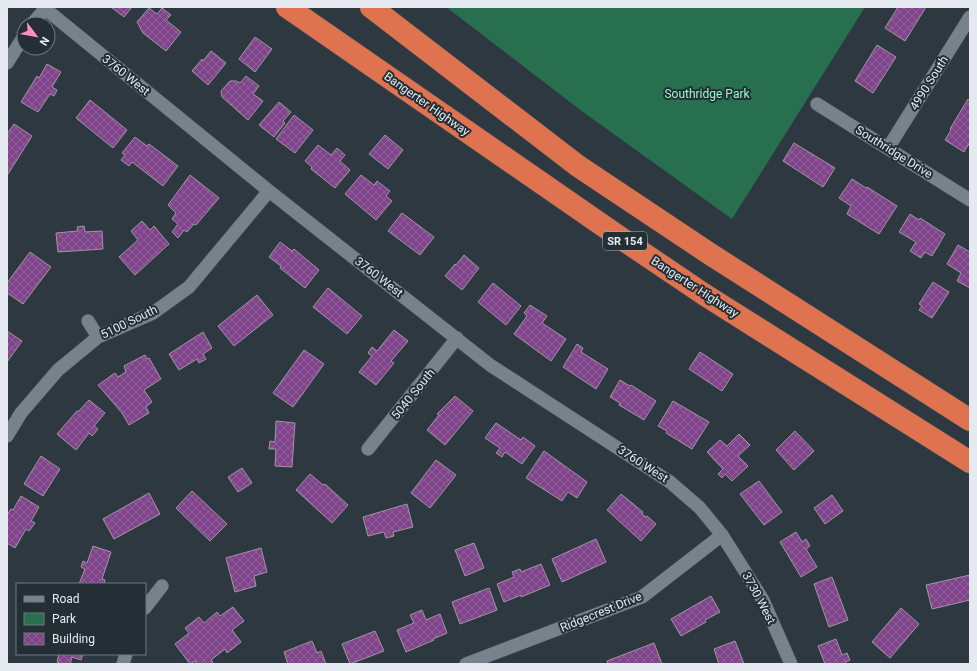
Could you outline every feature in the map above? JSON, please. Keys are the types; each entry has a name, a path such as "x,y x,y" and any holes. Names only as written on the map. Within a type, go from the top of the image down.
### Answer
{"highway":[{"name":"Bangerter Highway","path":"287,7 705,295 970,462"},
{"name":"SR 154","path":"376,10 578,166 710,254 970,420"}],"street":[{"name":"3760 West","path":"44,8 269,191 490,365 670,482 700,508 722,535"},
{"name":"4990 South","path":"888,148 970,17"},
{"path":"7,63 16,49"},
{"name":"Southridge Drive","path":"817,104 970,200"},
{"name":"5100 South","path":"7,436 21,413 58,370 98,337 153,313 189,287 269,191"},
{"path":"88,321 98,337"},
{"name":"5040 South","path":"368,449 457,338"},
{"name":"Ridgecrest Drive","path":"466,664 642,597 722,535"},
{"name":"3730 West","path":"722,535 763,600 791,664"},
{"path":"146,607 162,586"}],"green space":[{"name":"Southridge Park","path":"446,7 865,7 732,219 583,112"}],"building":[{"path":"111,7 132,7 124,17"},
{"path":"898,7 926,7 905,41 885,28"},
{"path":"149,8 157,14 162,8 171,15 166,20 181,32 166,51 143,33 137,22"},
{"path":"255,37 272,49 255,72 239,59"},
{"path":"877,45 896,57 873,93 855,81"},
{"path":"211,51 226,63 208,85 192,71"},
{"path":"47,64 61,72 52,87 57,90 54,96 50,94 38,112 21,102 37,76 39,78"},
{"path":"246,76 259,86 253,94 263,101 248,120 222,97 221,91 230,81 240,83"},
{"path":"968,99 970,101 970,142 964,152 945,140"},
{"path":"90,100 127,130 113,148 76,118"},
{"path":"279,102 291,112 283,121 285,123 274,137 259,125"},
{"path":"294,115 313,130 295,153 276,139"},
{"path":"14,124 32,136 8,174 7,134"},
{"path":"385,135 403,150 388,169 369,154"},
{"path":"135,137 147,146 149,144 178,166 163,186 132,162 129,166 121,160 125,155 122,153"},
{"path":"794,143 835,168 823,187 783,161"},
{"path":"318,145 331,155 337,148 345,155 340,161 350,170 335,188 311,169 312,167 305,161"},
{"path":"190,175 219,198 196,225 194,224 187,232 184,230 178,238 172,232 178,224 172,219 176,213 168,205"},
{"path":"361,175 374,185 377,181 390,191 386,196 392,201 376,220 345,194"},
{"path":"852,179 897,206 879,234 847,214 851,206 839,198"},
{"path":"402,213 434,237 420,255 388,231"},
{"path":"910,214 919,220 920,218 945,234 932,256 925,252 921,258 910,251 916,242 899,232"},
{"path":"142,221 150,230 154,226 169,244 135,275 119,257 138,240 131,231"},
{"path":"84,226 85,232 102,231 103,249 58,252 56,233 78,231 77,227"},
{"path":"280,242 292,251 294,249 319,270 305,288 269,257"},
{"path":"958,245 970,252 970,288 957,281 961,273 947,264"},
{"path":"30,252 51,267 23,304 7,293 7,283"},
{"path":"464,255 479,268 462,290 445,276"},
{"path":"933,282 949,292 932,318 919,310 922,306 919,304"},
{"path":"493,283 521,306 506,325 478,302"},
{"path":"328,288 362,316 347,334 313,307"},
{"path":"257,295 273,315 234,346 218,326"},
{"path":"530,305 547,316 542,323 566,339 551,361 514,334 527,316 524,313"},
{"path":"394,330 408,341 391,361 394,363 376,385 359,372 372,356 368,353 372,347 377,351"},
{"path":"7,331 22,341 7,362"},
{"path":"203,332 212,348 203,354 206,359 199,363 197,359 179,370 169,354"},
{"path":"577,344 583,348 581,352 608,369 596,389 563,367"},
{"path":"304,350 324,364 293,407 273,393"},
{"path":"700,352 733,374 722,391 689,369"},
{"path":"145,355 147,359 149,358 161,379 144,390 152,402 146,407 149,413 129,425 122,413 98,385 115,373 118,377 126,372 124,366"},
{"path":"620,380 630,386 631,385 656,401 644,420 619,405 620,403 610,397"},
{"path":"455,396 473,411 445,445 427,430 439,415 437,414"},
{"path":"89,400 105,413 94,426 98,429 92,436 89,433 76,450 57,434"},
{"path":"673,401 709,422 692,449 666,433 667,431 658,426"},
{"path":"276,421 295,423 292,467 275,466 276,449 269,449 270,441 275,442"},
{"path":"496,423 521,440 523,437 535,446 522,464 505,452 502,457 496,453 500,448 485,438"},
{"path":"795,431 814,451 794,470 776,450"},
{"path":"739,434 750,445 738,456 748,466 732,481 725,474 722,478 718,474 723,469 707,452 720,440 727,446"},
{"path":"544,451 587,482 577,498 568,492 562,501 526,478"},
{"path":"41,456 60,469 43,496 24,484"},
{"path":"436,460 456,475 430,508 411,493"},
{"path":"242,468 252,483 238,492 228,477"},
{"path":"310,474 323,485 325,484 348,505 332,523 296,490"},
{"path":"759,481 782,512 764,525 740,494"},
{"path":"192,491 227,524 210,541 176,508"},
{"path":"149,493 160,514 114,539 103,519"},
{"path":"621,494 643,512 642,514 646,517 647,516 656,524 641,541 607,510"},
{"path":"832,495 843,511 825,524 814,508"},
{"path":"21,496 39,507 31,521 35,523 29,531 26,529 15,548 7,543 7,515 11,509 13,510"},
{"path":"407,504 413,527 393,532 394,536 386,538 384,532 368,536 363,517"},
{"path":"796,532 802,542 806,539 810,546 806,549 817,567 801,577 780,542"},
{"path":"596,539 606,562 562,582 552,559"},
{"path":"474,543 484,568 465,576 455,550"},
{"path":"93,546 111,552 102,579 105,580 104,583 79,583 85,569 81,567 83,561 87,563"},
{"path":"261,548 267,572 254,576 256,586 235,592 226,558"},
{"path":"541,564 550,585 521,597 521,595 504,602 497,584 514,577 512,572 520,569 521,572"},
{"path":"970,575 970,600 932,609 926,585"},
{"path":"832,577 848,620 829,627 814,584"},
{"path":"489,588 497,610 460,624 452,602"},
{"path":"711,596 720,612 681,636 671,619"},
{"path":"233,607 244,621 232,630 241,642 227,653 225,649 211,660 213,662 211,664 197,664 195,661 190,664 175,644 189,633 185,628 199,617 204,623 217,612 220,616"},
{"path":"901,608 919,624 890,658 872,642"},
{"path":"422,610 426,620 440,614 447,633 406,652 397,630 414,623 410,615"},
{"path":"375,631 384,651 350,664 342,644"},
{"path":"836,639 842,655 847,653 850,660 845,662 846,664 825,664 818,646"},
{"path":"312,641 317,653 321,651 326,664 288,664 284,652"},
{"path":"735,641 744,664 719,664 714,649"},
{"path":"654,643 662,664 608,664 607,661"},
{"path":"59,655 83,655 81,660 72,657 70,664 62,664 57,662"}]}
